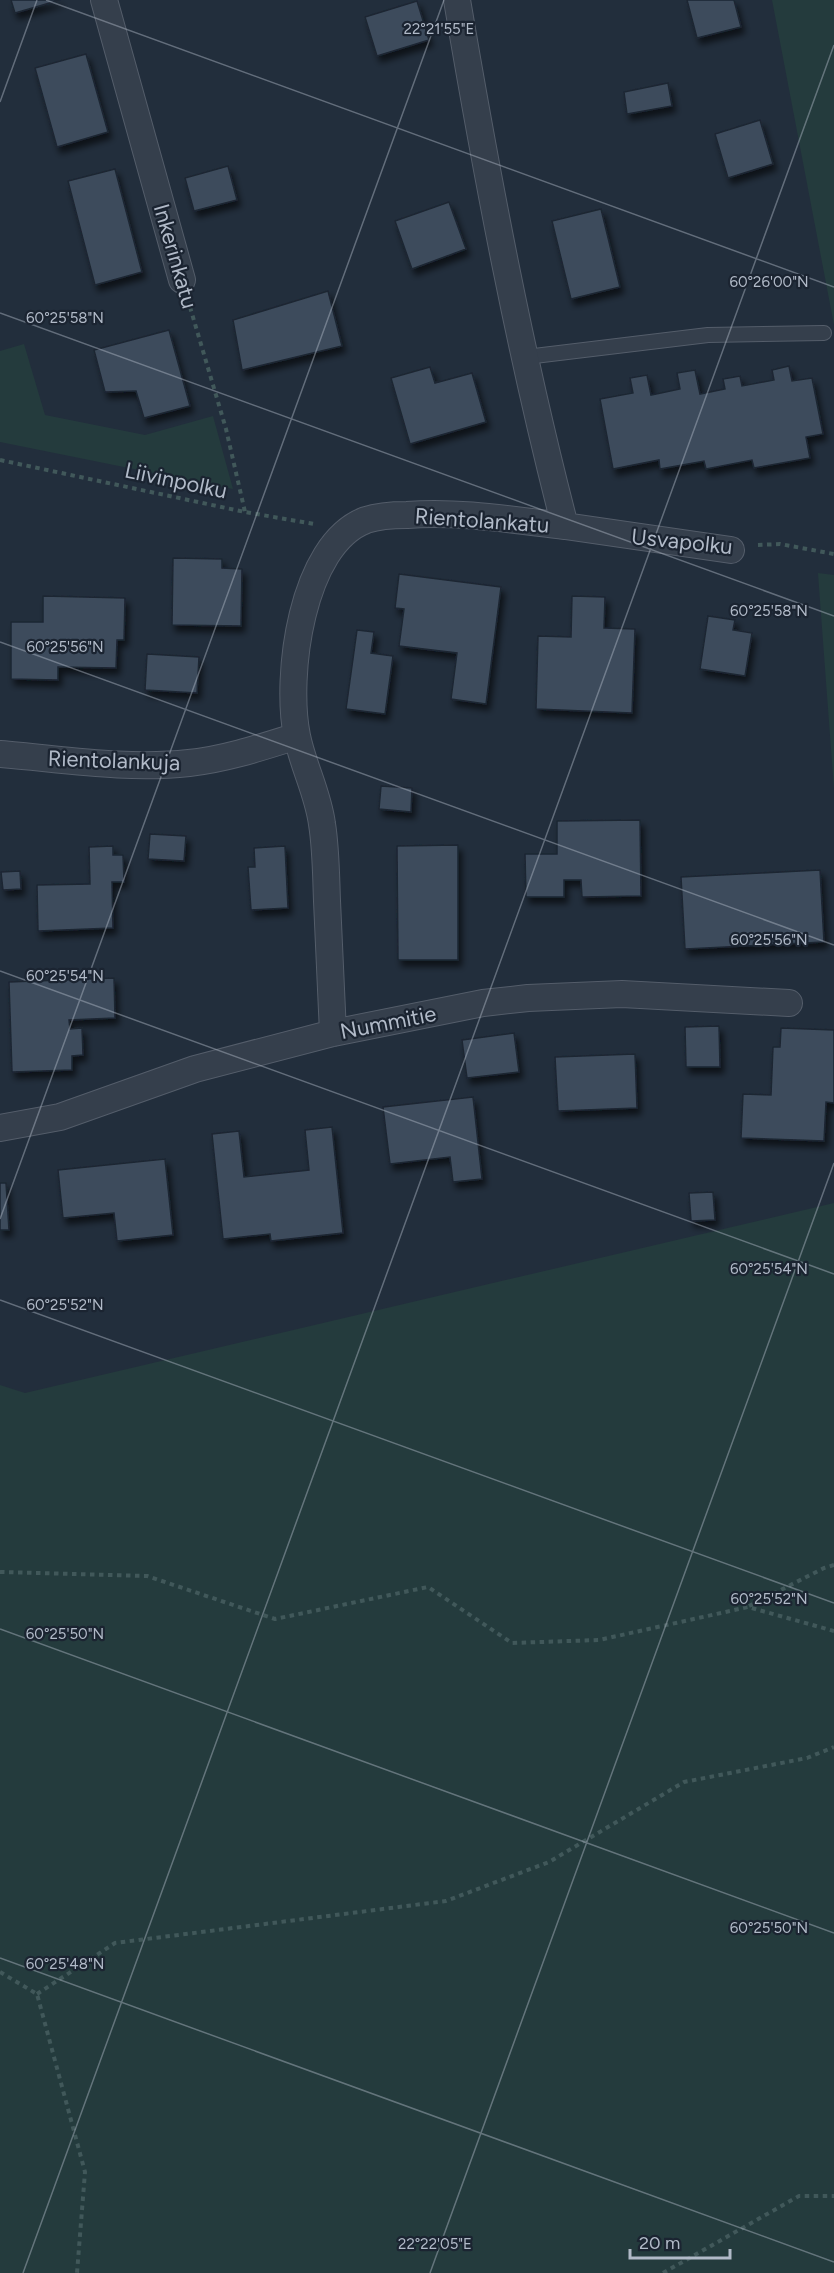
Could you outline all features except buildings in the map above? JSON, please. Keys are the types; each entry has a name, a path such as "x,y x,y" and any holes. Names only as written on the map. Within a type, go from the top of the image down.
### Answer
{"street":[{"name":"Inkerinkatu","path":"104,0 182,280"},
{"name":"Rientolankatu","path":"346,530 368,520 418,514 484,516 565,526 536,415 483,152 457,0"},
{"name":"Usvapolku","path":"565,526 731,550"},
{"path":"333,1033 322,822 297,736 294,682 295,656 306,602 329,550 346,530"},
{"name":"Rientolankuja","path":"0,754 111,763 188,763 222,758 297,736"},
{"name":"Nummitie","path":"0,1128 60,1117 195,1069 333,1033 483,1004 563,995 622,994 789,1003"}],"lane":[{"path":"526,357 708,335 824,333"}],"path":[{"name":"Inkerinkatu","path":"182,280 226,429 245,512"},
{"name":"Liivinpolku","path":"0,460 245,512 346,530"},
{"name":"Usvapolku","path":"731,550 755,545 780,544 834,554"},
{"path":"0,1572 147,1576 275,1619 428,1587 512,1643 599,1640 748,1607 824,1568 834,1566"},
{"path":"748,1607 834,1632"},
{"path":"37,1994 115,1943 446,1901 549,1862 684,1782 807,1758 834,1747"},
{"path":"0,1972 37,1994 85,2172 77,2273"},
{"path":"663,2273 799,2196 834,2196"}],"green space":[{"path":"772,0 834,0 834,325"},
{"path":"24,344 45,415 145,435 213,416 233,489 0,442 0,351"},
{"path":"818,573 834,575 834,789 820,601"},
{"path":"834,1203 834,2273 0,2273 0,1385 25,1393"}]}
